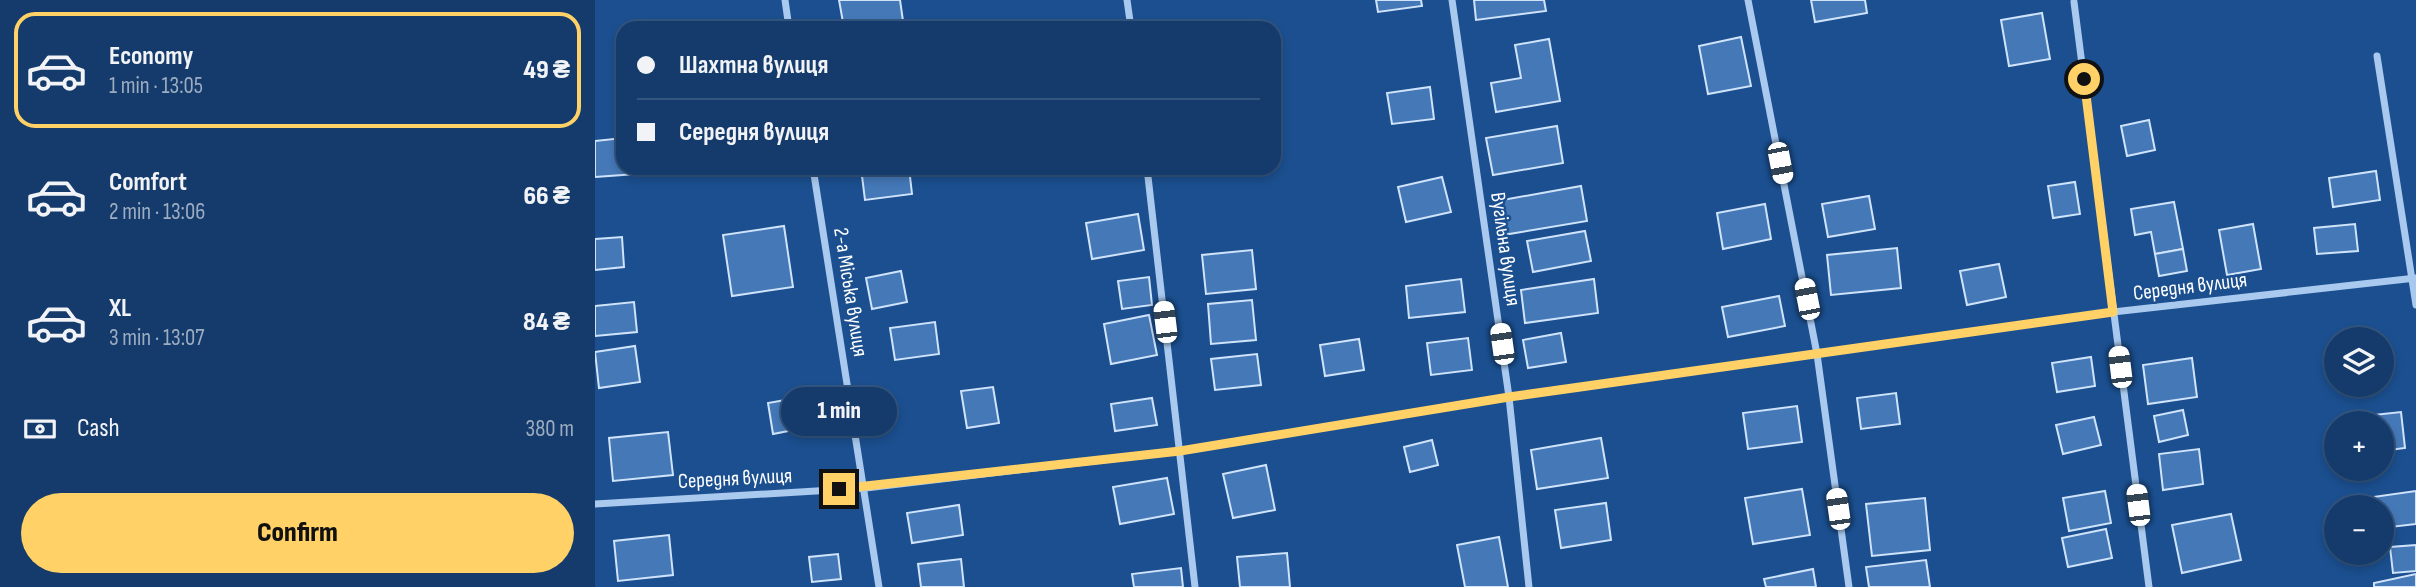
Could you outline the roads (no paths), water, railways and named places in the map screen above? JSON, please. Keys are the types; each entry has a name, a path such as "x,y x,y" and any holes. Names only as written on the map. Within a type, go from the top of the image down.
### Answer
{"street":[{"path":"785,0 788,21"},
{"path":"1128,0 1130,21"},
{"name":"Вугільна вулиця","path":"1452,0 1509,397 1529,587"},
{"path":"1748,0 1817,354 1849,587"},
{"path":"2074,2 2149,587"},
{"path":"2377,56 2414,278 2416,306"},
{"name":"2-а Міська вулиця","path":"814,175 880,587"},
{"path":"1148,175 1195,587"},
{"name":"Середня вулиця","path":"595,504 866,488 1180,451 1509,397 2113,312 2414,278"}]}
